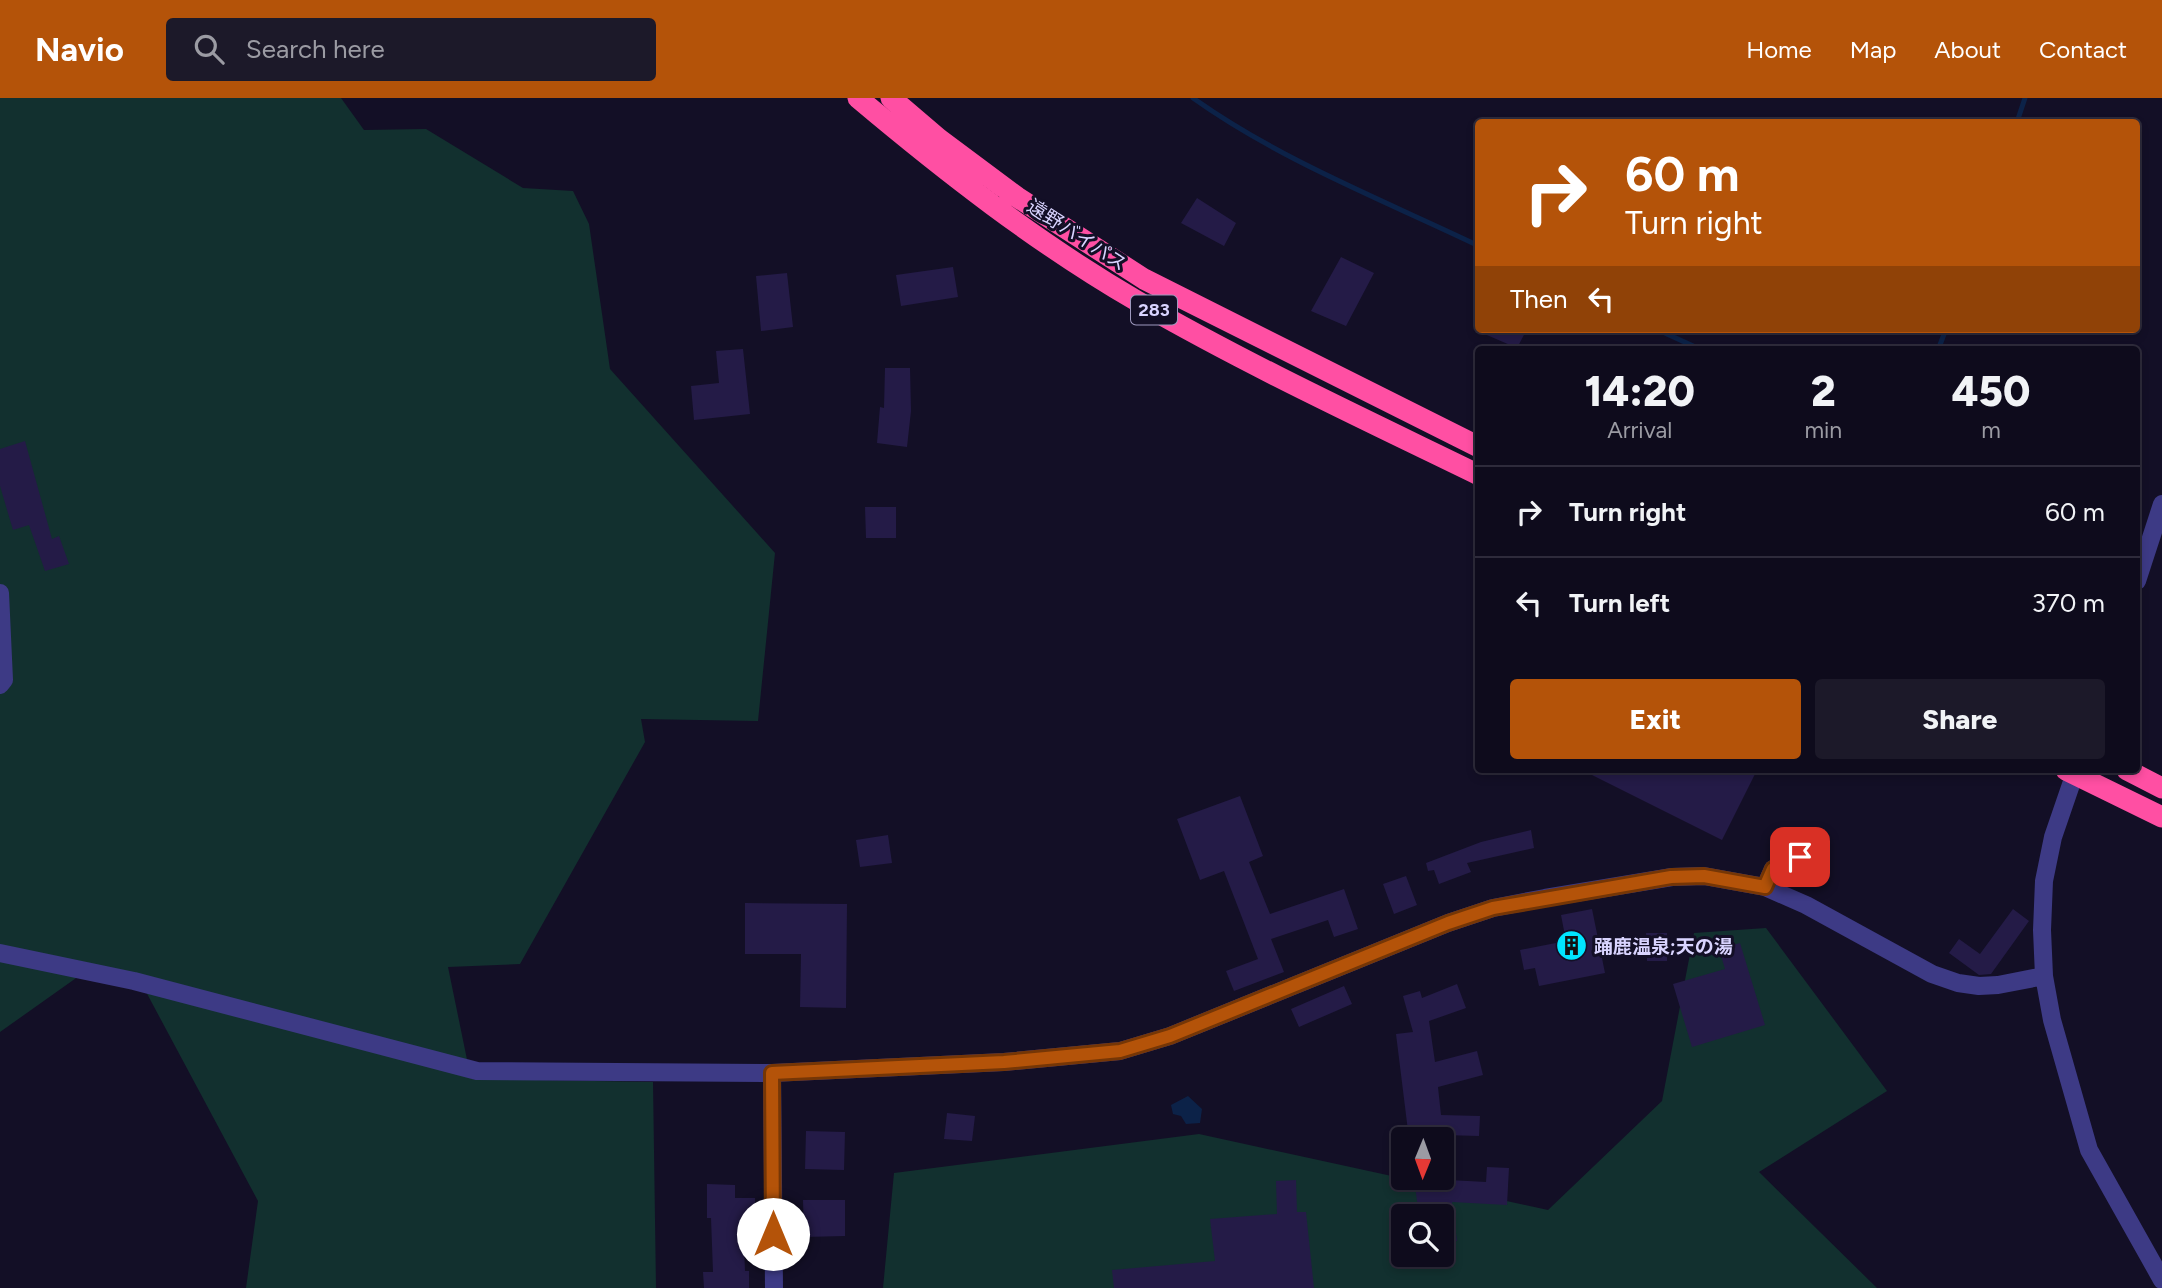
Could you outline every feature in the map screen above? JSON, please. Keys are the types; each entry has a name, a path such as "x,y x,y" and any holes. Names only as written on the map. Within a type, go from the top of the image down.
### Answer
{"highway":[{"name":"遠野バイパス","path":"858,98 1005,216 1137,301 1306,390 1475,473"},
{"name":"遠野バイパス","path":"891,98 939,139 1017,198 1144,279 1475,445"},
{"path":"1435,453 1444,430"},
{"path":"2076,773 2162,817"},
{"path":"2133,773 2162,788"}],"street":[{"path":"2140,573 2162,504"},
{"path":"0,593 4,680 0,685"},
{"path":"2071,773 2053,837 2044,881 2044,976 2052,1020 2089,1150 2162,1280"},
{"path":"1765,887 1773,869 1800,857 1813,856"},
{"path":"0,953 134,981 477,1071 772,1073 1004,1062 1120,1051 1170,1036 1448,923 1493,908 1671,877 1704,876 1765,887 1806,905 1931,974 1958,983 1998,985 2044,976"},
{"path":"772,1073 774,1288"}],"green space":[{"path":"0,98 341,98 364,130 426,129 523,188 573,191 589,224 610,369 775,553 758,721 641,719 645,742 520,964 448,967 471,1079 653,1082 656,1288 246,1288 258,1201 137,975 79,976 0,1032"},
{"path":"1766,928 1887,1091 1759,1172 1877,1288 883,1288 894,1173 1199,1134 1391,1176 1391,1190 1454,1190 1548,1210 1662,1101 1694,933"}],"water":[{"path":"1188,1096 1202,1109 1200,1123 1186,1124 1181,1116 1173,1114 1171,1105"}],"building":[{"path":"1197,198 1236,223 1224,246 1181,223"},
{"path":"1341,257 1374,273 1346,326 1311,311"},
{"path":"953,267 958,297 901,306 896,275"},
{"path":"787,273 793,327 761,331 756,276"},
{"path":"1482,333 1525,333 1518,346"},
{"path":"743,349 750,414 694,420 691,386 719,383 716,351"},
{"path":"885,368 910,368 911,411 907,447 877,443 880,407 884,408"},
{"path":"25,441 52,539 59,536 69,564 45,571 29,525 13,530 0,486 0,449"},
{"path":"865,507 896,507 896,538 866,538"},
{"path":"1588,773 1756,773 1722,840"},
{"path":"1240,796 1263,856 1249,862 1270,914 1344,889 1358,929 1334,937 1328,920 1271,939 1284,972 1234,991 1226,971 1258,959 1224,871 1200,880 1177,819"},
{"path":"1531,830 1534,848 1467,863 1471,872 1439,884 1434,870 1428,871 1426,863 1481,842"},
{"path":"888,835 892,863 860,867 856,840"},
{"path":"1406,876 1417,905 1394,914 1383,884"},
{"path":"745,903 847,904 846,1008 800,1007 801,954 745,954"},
{"name":"踊鹿温泉;天の湯","path":"1592,909 1605,973 1539,986 1535,968 1524,970 1520,950 1566,941 1561,915"},
{"path":"2013,909 2029,921 1991,974 1979,975 1949,953 1959,939 1980,954"},
{"path":"1646,933 1667,933 1667,961 1647,961"},
{"path":"1740,943 1765,1025 1692,1047 1673,984 1725,969 1719,949"},
{"path":"1457,984 1466,1008 1429,1021 1435,1062 1477,1051 1483,1075 1438,1087 1441,1115 1480,1116 1479,1136 1454,1135 1454,1127 1408,1127 1396,1034 1413,1032 1403,996 1420,991 1422,998"},
{"path":"1344,986 1352,1004 1299,1027 1291,1009"},
{"path":"947,1113 975,1116 972,1141 944,1139"},
{"path":"806,1131 845,1132 844,1170 805,1169"},
{"path":"1487,1167 1509,1168 1507,1205 1452,1202 1417,1204 1416,1190 1454,1190 1454,1180 1486,1182"},
{"path":"1296,1180 1297,1212 1306,1212 1314,1288 1114,1288 1112,1270 1215,1261 1210,1219 1277,1214 1276,1181"},
{"path":"707,1184 735,1185 735,1198 755,1198 755,1219 743,1219 745,1271 749,1271 749,1288 704,1288 703,1272 713,1272 711,1218 707,1218"},
{"path":"803,1200 845,1200 845,1236 804,1237"},
{"path":"1454,1218 1457,1241 1454,1241"}],"waterway":[{"path":"1193,98 1296,160 1475,244"},
{"path":"2018,119 2025,98"},
{"path":"1665,333 1693,346"},
{"path":"1940,346 1944,333"}],"place":[{"name":"踊鹿温泉;天の湯","path":"1571,946"}],"route":[{"path":"773,1234 772,1073 1004,1062 1120,1051 1170,1036 1448,923 1493,908 1671,877 1704,876 1765,887 1773,869 1800,857"}]}
